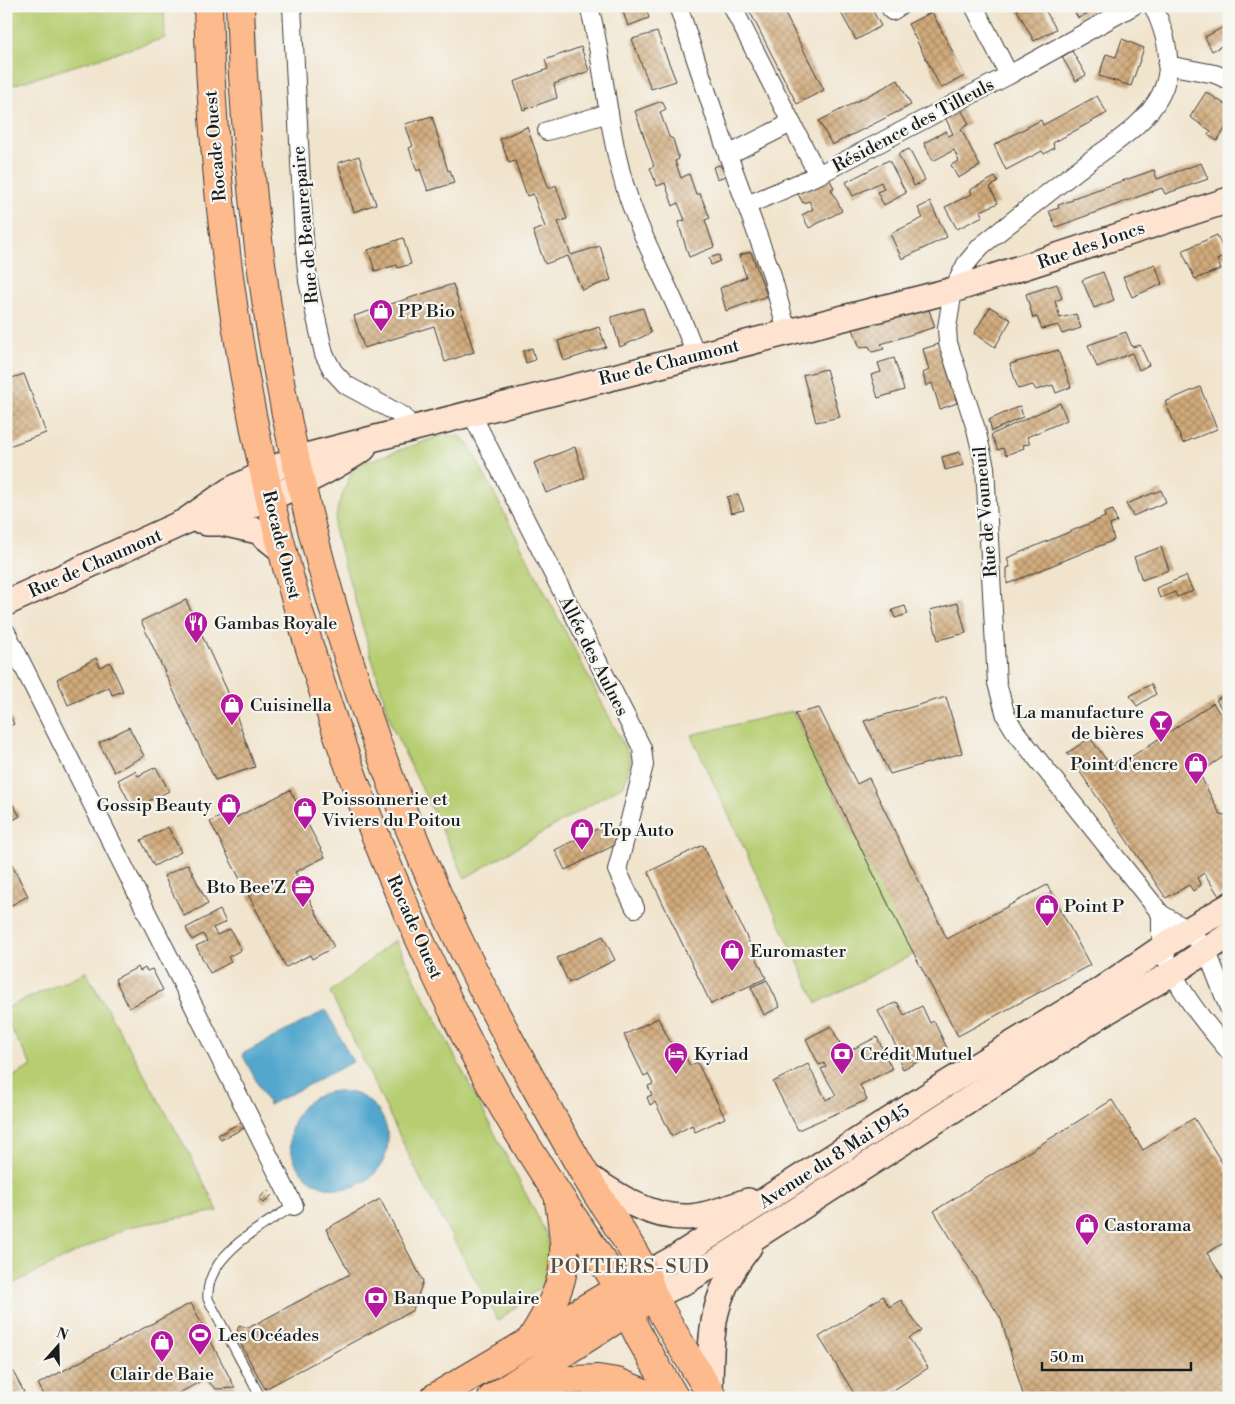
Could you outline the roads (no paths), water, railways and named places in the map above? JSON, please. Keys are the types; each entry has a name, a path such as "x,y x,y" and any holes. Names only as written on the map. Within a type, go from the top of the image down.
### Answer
{"main road":[{"name":"Rocade Ouest","path":"208,6 210,81 222,222 245,378 282,551 312,659 341,745 406,911 488,1081 521,1138 557,1190 637,1292"},
{"name":"Rocade Ouest","path":"240,6 242,77 249,170 263,280 297,472 344,647 372,732 404,815 441,901 495,1013 584,1174 637,1292"},
{"name":"Rue des Joncs","path":"953,290 1229,200"},
{"name":"Rue de Chaumont","path":"6,603 184,522 230,490 264,472 297,472 312,480 386,436 412,428 953,290"},
{"name":"Rue de Chaumont","path":"184,522 219,516 270,498 297,472"},
{"path":"184,522 222,523 258,531 282,551"},
{"name":"Avenue du 8 Mai 1945","path":"492,1398 518,1382 637,1292 675,1258 941,1087 1093,995 1188,930 1229,906"},
{"name":"Avenue du 8 Mai 1945","path":"434,1398 530,1340 637,1292 688,1280 1104,1013 1174,972 1229,935"},
{"path":"584,1174 637,1206 654,1213 672,1216 704,1214 779,1191"},
{"path":"530,1340 555,1298 564,1269 564,1238 557,1190"},
{"path":"711,1395 710,1335 715,1308 733,1267 760,1234"},
{"path":"637,1292 711,1395"},
{"path":"637,1292 633,1324 675,1398"},
{"path":"518,1382 598,1379 617,1382 657,1398"}],"street":[{"name":"Rue de Beaurepaire","path":"292,6 304,239 308,281 324,354 333,371 346,384 403,416 412,428"},
{"path":"589,6 602,62 608,112 617,160 642,233 681,316 696,356"},
{"path":"678,6 728,155 748,205 771,272 787,332"},
{"name":"Résidence des Tilleuls","path":"732,6 818,174"},
{"path":"890,6 892,11 900,6"},
{"name":"Résidence des Tilleuls","path":"974,6 1008,75"},
{"name":"Résidence des Tilleuls","path":"748,205 818,174 1008,75 1133,6"},
{"name":"Rue de Vouneuil","path":"1154,6 1164,30 1168,49 1166,79 1161,95 1136,125 981,246 966,264 953,290 947,315 948,343 976,429 985,467 996,678 1000,700 1014,731 1161,914 1188,930 1206,949"},
{"path":"1167,65 1215,74 1229,80"},
{"path":"547,131 608,112"},
{"path":"728,155 791,123"},
{"name":"Allée des Aulnes","path":"471,413 642,748 644,765 618,870 635,908"},
{"path":"6,632 294,1206"},
{"path":"1161,914 1162,948 1194,1006 1229,1051"},
{"path":"1206,949 1229,1008"}],"lane":[{"path":"261,1398 208,1299 207,1289 219,1264 233,1247 257,1229 294,1206"}],"water":[{"path":"326,1010 353,1062 269,1105 242,1054"},
{"path":"339,1091 358,1095 373,1106 384,1121 388,1140 384,1159 373,1174 358,1185 339,1189 320,1185 305,1174 294,1159 290,1140 294,1121 305,1106 320,1095"}],"place":[{"name":"PP Bio","path":"381,332"},
{"name":"Gambas Royale","path":"196,644"},
{"name":"Cuisinella","path":"232,726"},
{"name":"La manufacture de bières","path":"1161,743"},
{"name":"Point d'encre","path":"1196,785"},
{"name":"Gossip Beauty","path":"229,826"},
{"name":"Poissonnerie et Viviers du Poitou","path":"305,830"},
{"name":"Top Auto","path":"582,851"},
{"name":"Bto Bee'Z","path":"303,908"},
{"name":"Point P","path":"1047,927"},
{"name":"Euromaster","path":"732,972"},
{"name":"Kyriad","path":"676,1075"},
{"name":"Crédit Mutuel","path":"842,1075"},
{"name":"Castorama","path":"1087,1246"},
{"name":"Banque Populaire","path":"376,1319"},
{"name":"Les Océades","path":"200,1356"},
{"name":"Clair de Baie","path":"162,1363"}],"district":[{"name":"POITIERS-SUD","path":"630,1266"}]}
